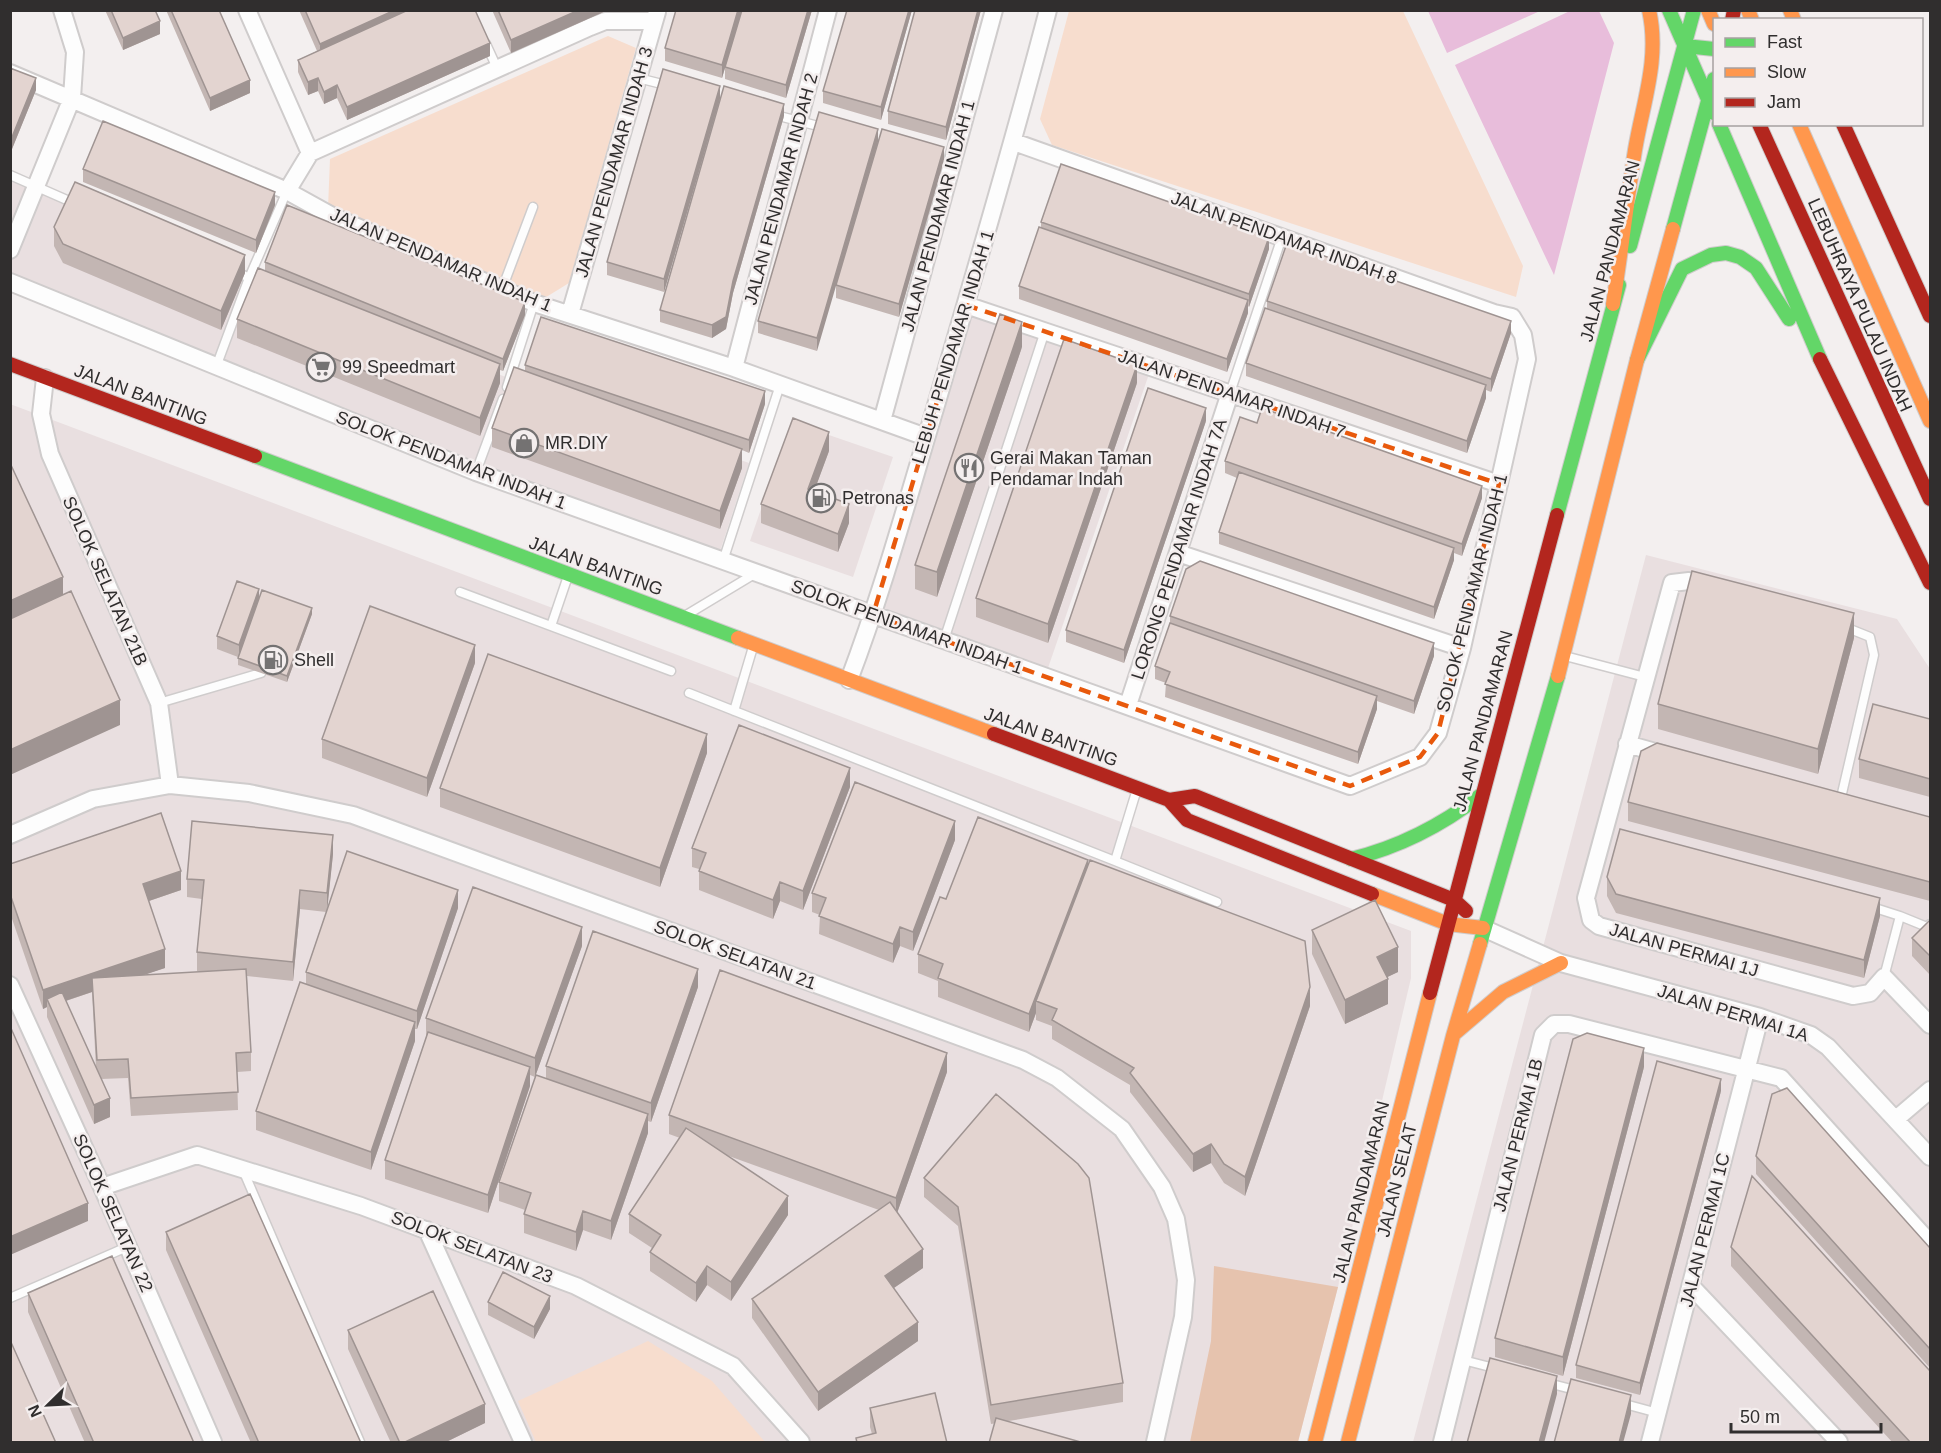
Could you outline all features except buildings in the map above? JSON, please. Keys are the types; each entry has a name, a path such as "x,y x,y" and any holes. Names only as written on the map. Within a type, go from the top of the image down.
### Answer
{"main road":[{"path":"1614,304 1636,146 1652,64 1652,20 1649,10"},
{"path":"1669,10 1713,111"},
{"name":"JALAN PANDAMARAN","path":"1315,1443 1481,795 1694,10"},
{"path":"1685,46 1713,49"},
{"path":"1483,928 1564,656 1637,360 1713,82"},
{"path":"1720,126 1832,388 1930,583"},
{"name":"LEBUHRAYA PULAU INDAH","path":"1761,126 1899,435 1930,499"},
{"name":"LEBUHRAYA PULAU INDAH","path":"1800,126 1930,421"},
{"path":"1844,126 1930,316"},
{"path":"1637,360 1682,269 1711,255 1726,253 1740,257 1756,268 1832,388"},
{"name":"JALAN BANTING","path":"10,364 1169,800 1187,820 1448,924 1483,928"},
{"path":"1351,859 1384,852 1416,840 1450,820 1481,795"},
{"name":"JALAN BANTING","path":"1169,800 1195,796 1454,900 1483,928"},
{"name":"JALAN SELAT","path":"1348,1443 1483,928"},
{"path":"1453,1036 1482,1005 1516,983 1561,963"}],"street":[{"path":"10,250 72,98 75,52 62,10"},
{"path":"247,10 310,153"},
{"name":"JALAN PENDAMAR INDAH 2","path":"734,368 828,10"},
{"name":"JALAN PENDAMAR INDAH 1","path":"882,421 948,157 994,10"},
{"name":"LEBUH PENDAMAR INDAH 1","path":"849,680 873,615 966,305 1014,142 1048,10"},
{"path":"287,191 310,153 605,21 656,16"},
{"name":"JALAN PENDAMAR INDAH 3","path":"570,314 656,16"},
{"name":"JALAN PENDAMAR INDAH 1","path":"10,73 287,191 334,217 534,303 734,368 926,437"},
{"name":"JALAN PENDAMAR INDAH 8","path":"1014,142 1494,313 1512,317 1524,335 1527,358"},
{"name":"SOLOK PENDAMAR INDAH 1","path":"10,282 476,472 1350,786 1420,757 1438,733 1462,648 1527,358"},
{"name":"JALAN PENDAMAR INDAH 7","path":"966,305 1499,484"},
{"name":"SOLOK SELATAN 21B","path":"45,378 41,414 50,454 159,703 170,785"},
{"name":"LORONG PENDAMAR INDAH 7A","path":"1128,705 1230,393"},
{"path":"1178,553 1462,648"},
{"name":"JALAN PERMAI 1J","path":"1695,583 1672,583 1626,744 1608,832 1586,898 1591,920 1599,926 1853,996 1870,993 1884,977"},
{"path":"1626,744 1683,759"},
{"name":"SOLOK SELATAN 21","path":"10,836 93,799 170,785 249,793 353,815 1011,1056 1057,1078 1122,1129 1162,1187 1176,1219 1186,1281 1183,1317 1155,1443"},
{"name":"JALAN PERMAI 1A","path":"1483,928 1561,963 1760,1017 1811,1035 1820,1041 1930,1157"},
{"path":"1884,977 1930,1025"},
{"name":"SOLOK SELATAN 22","path":"10,985 102,1187 213,1443"},
{"name":"JALAN PERMAI 1C","path":"1650,1443 1760,1017"},
{"name":"JALAN PERMAI 1B","path":"1442,1443 1543,1035 1554,1024 1569,1024 1747,1068"},
{"path":"1747,1068 1781,1078 1930,1243"},
{"path":"1896,1119 1930,1090"},
{"name":"SOLOK SELATAN 23","path":"102,1187 197,1155 242,1167 427,1230 576,1286 733,1366 801,1443"},
{"path":"427,1230 523,1442"},
{"path":"1691,1286 1839,1443"}],"lane":[{"path":"484,39 497,68"},
{"path":"638,78 684,90"},
{"path":"764,112 832,129"},
{"path":"10,175 90,210"},
{"path":"216,367 249,278 287,191"},
{"path":"502,289 533,207"},
{"path":"1230,393 1282,237"},
{"path":"228,269 270,287"},
{"path":"476,472 534,303"},
{"path":"944,640 1045,331"},
{"path":"496,383 507,387"},
{"path":"723,561 780,386"},
{"path":"682,617 756,573"},
{"path":"551,626 568,574"},
{"path":"460,592 670,671"},
{"path":"1831,623 1863,632 1870,636 1874,645 1874,655 1840,803"},
{"path":"734,711 754,644"},
{"path":"1564,656 1645,677"},
{"path":"159,703 261,673"},
{"path":"689,693 1217,902"},
{"path":"1860,717 1871,720"},
{"path":"1115,861 1137,788"},
{"path":"1866,906 1927,927 1930,924"},
{"path":"1884,977 1900,916"},
{"path":"242,1167 360,1443"},
{"path":"10,1298 127,1247"},
{"path":"1463,1360 1509,1372"},
{"path":"1543,1382 1589,1394"},
{"path":"1612,1400 1658,1413"}],"highlighted area":[{"path":"966,305 1499,484 1438,733 1420,757 1350,786 873,615"}],"shaded area":[{"path":"1572,10 1599,11 1614,43 1554,275 1455,65"},
{"path":"1069,11 1403,11 1523,266 1516,297 1052,145 1040,119"},
{"path":"1428,11 1540,11 1447,53"},
{"path":"608,36 636,48 569,283 543,299 328,208 330,159"},
{"path":"11,179 518,382 749,463 720,551 472,462 11,274"},
{"path":"970,315 1149,374 1048,668 883,610"},
{"path":"10,404 1411,931 1411,978 1338,1287 1298,1442 11,1442"},
{"path":"791,422 893,457 853,577 750,541"},
{"path":"1646,555 1897,619 1930,669 1930,1442 1413,1442"},
{"path":"1214,1266 1338,1287 1298,1442 1190,1442 1211,1341"},
{"path":"648,1341 712,1381 765,1442 536,1442 518,1401"}],"traffic: fast":[{"path":"1669,10 1713,111"},
{"path":"1630,246 1694,10"},
{"path":"1685,46 1713,49"},
{"path":"1673,229 1713,83"},
{"path":"1720,126 1820,359"},
{"path":"1637,360 1682,269 1711,255 1726,253 1740,257 1756,268 1789,319"},
{"path":"1557,515 1619,285"},
{"path":"255,456 738,638"},
{"path":"1480,944 1558,676"},
{"path":"1351,859 1403,842 1435,826 1481,795"}],"traffic: slow":[{"path":"1613,304 1635,150 1652,63 1652,28 1649,10"},
{"path":"1708,10 1713,22"},
{"path":"1748,10 1751,18"},
{"path":"1790,10 1793,18"},
{"path":"1800,126 1930,421"},
{"path":"1558,676 1637,360 1673,229"},
{"path":"738,638 994,734"},
{"path":"1372,894 1448,924 1483,928"},
{"path":"1348,1442 1453,1036 1480,944"},
{"path":"1454,1034 1503,992 1561,963"},
{"path":"1315,1442 1430,993"}],"traffic: jam":[{"path":"1732,18 1734,10"},
{"path":"1760,126 1930,499"},
{"path":"1844,126 1930,316"},
{"path":"1820,359 1930,583"},
{"path":"10,364 255,456"},
{"path":"1430,993 1557,515"},
{"path":"994,734 1169,800 1187,820 1372,894"},
{"path":"1169,800 1195,796 1454,900 1466,911"}],"place":[{"name":"99 Speedmart","path":"321,367"},
{"name":"MR.DIY","path":"524,443"},
{"name":"Gerai Makan Taman Pendamar Indah","path":"969,468"},
{"name":"Petronas","path":"821,498"},
{"name":"Shell","path":"273,660"}]}
